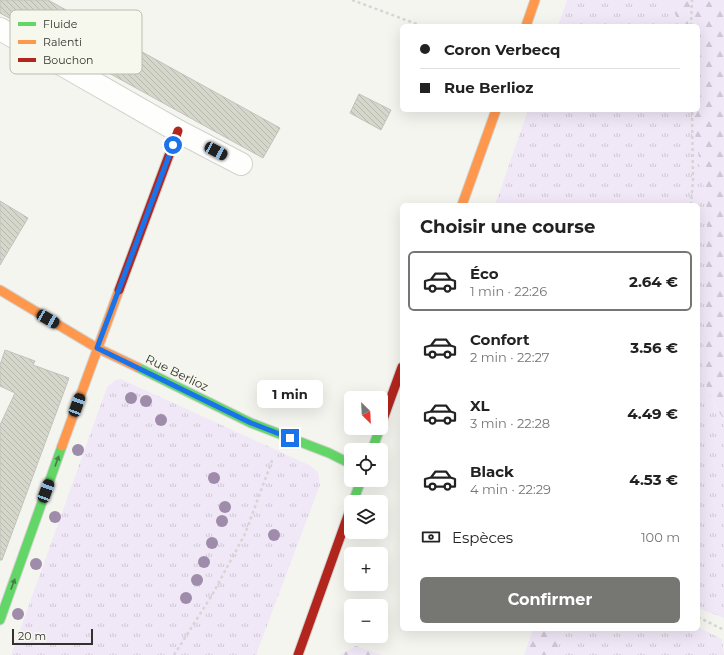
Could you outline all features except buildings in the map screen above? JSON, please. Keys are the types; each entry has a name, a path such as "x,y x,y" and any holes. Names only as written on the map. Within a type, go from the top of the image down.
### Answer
{"street":[{"path":"527,24 535,0"},
{"path":"0,29 10,35"},
{"path":"79,74 178,131 241,164"},
{"path":"463,203 495,112"},
{"path":"0,620 97,348 178,131"},
{"name":"Rue Berlioz","path":"0,290 97,348 251,423 329,453 344,460"},
{"path":"388,406 400,373"},
{"path":"298,655 344,527"}],"path":[{"path":"352,0 417,24"},
{"path":"691,24 692,0"},
{"path":"691,203 693,180 692,112"},
{"path":"174,655 212,595 245,534 274,456"},
{"path":"700,618 724,630"}],"green space":[{"path":"567,0 668,0 680,24 559,24"},
{"path":"668,0 724,0 724,419 710,396 703,371 707,225 706,200 691,112 700,112 700,24 680,24"},
{"path":"527,112 692,112 706,200 707,225 703,371 714,405 724,419 724,618 700,609 700,203 496,203"},
{"path":"121,379 309,465 318,472 320,485 256,655 11,655 107,387 115,380"},
{"path":"700,628 722,639 724,655 555,655 563,631 700,631"},
{"path":"532,631 563,631 555,655 524,655"},
{"path":"356,646 382,655 339,655"}],"traffic: fast":[{"path":"137,367 251,423 329,453 344,460"},
{"path":"375,443 377,435"},
{"path":"0,620 62,446"},
{"path":"356,495 358,487"}],"traffic: slow":[{"path":"527,24 535,0"},
{"path":"463,203 495,112"},
{"path":"0,290 97,348 137,367"},
{"path":"62,446 119,290"}],"traffic: jam":[{"path":"119,290 178,131"},
{"path":"388,406 400,373"},
{"path":"298,655 344,527"}],"route":[{"path":"173,145 97,348 251,423 290,438"}]}
